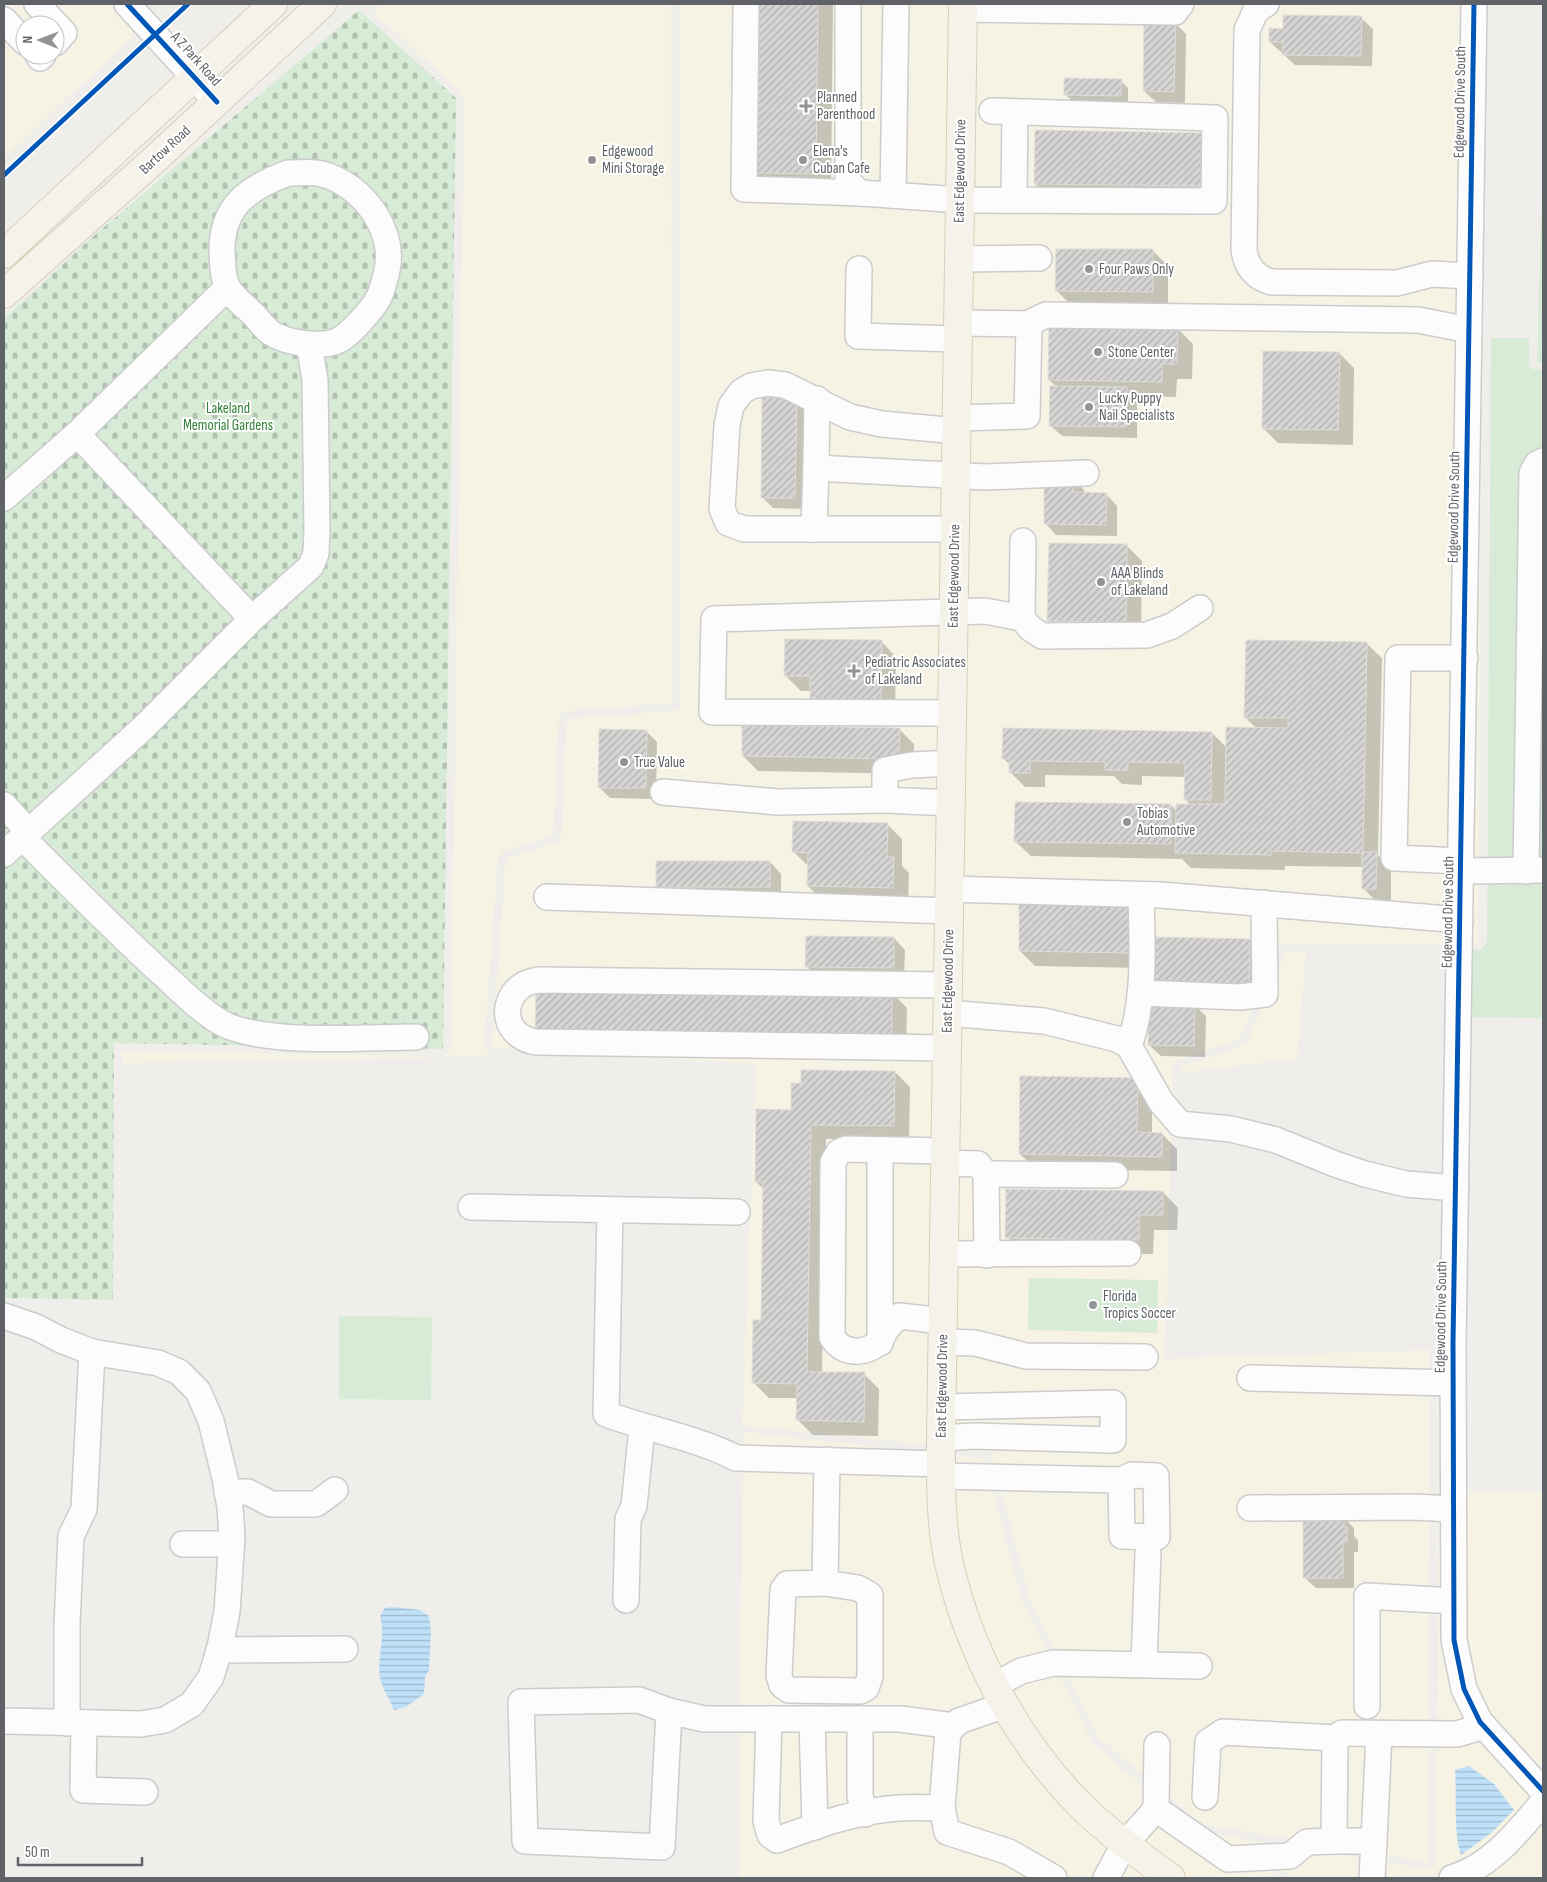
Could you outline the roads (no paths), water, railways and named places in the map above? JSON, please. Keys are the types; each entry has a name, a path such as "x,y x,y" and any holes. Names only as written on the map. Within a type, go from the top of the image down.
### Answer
{"main road":[{"path":"4,254 273,4"},
{"name":"Bartow Road","path":"4,294 217,102 322,4"},
{"name":"East Edgewood Drive","path":"963,6 941,1459 944,1522 949,1562 963,1612 981,1658 1000,1695 1044,1762 1082,1806 1124,1845 1171,1878"}],"street":[{"path":"37,4 47,15"},
{"name":"A Z Park Road","path":"127,4 217,102"},
{"path":"746,4 744,189 862,193 960,200 1214,201 1215,118 1004,112 1014,200"},
{"path":"848,4 848,183 862,193"},
{"path":"893,195 896,4"},
{"path":"963,6 1175,12 1181,4"},
{"path":"1266,4 1256,10 1247,30 1244,250 1249,267 1256,276 1272,282 1397,283 1432,274 1470,276"},
{"name":"Edgewood Drive South","path":"1474,4 1453,1383 1454,1640 1464,1689 1484,1726 1543,1791"},
{"path":"4,20 15,32"},
{"path":"288,173 322,173 346,185 368,202 386,237 389,263 379,297 358,324 338,341 310,344 291,341 271,333 228,288 223,274 222,243 227,215 245,195 268,180 288,173"},
{"path":"959,259 1039,258"},
{"path":"859,269 858,336 958,331 1027,324 1046,315 1418,320 1469,330"},
{"path":"4,498 77,434 228,288"},
{"path":"955,529 744,528 728,523 722,509 727,425 731,406 741,392 751,386 768,383 785,385 850,417 882,424 956,424 1027,416 1029,324 1027,324"},
{"path":"4,854 144,728 252,619 310,566 316,553 315,380 310,344"},
{"path":"814,529 817,400"},
{"path":"77,434 252,619"},
{"path":"1464,658 1398,658 1394,858 1461,866 1535,870 1532,473 1536,464 1543,461"},
{"path":"816,468 1005,476 1086,473"},
{"path":"1023,541 1022,618 1030,628 1042,636 1148,635 1172,626 1200,608"},
{"path":"953,713 712,712 714,619 954,611 985,611 1022,618"},
{"path":"885,800 885,770 912,765 952,763"},
{"path":"663,792 778,802 885,800 951,803"},
{"path":"4,805 25,834 141,954 190,999 226,1025 246,1031 289,1037 416,1037"},
{"path":"1129,1046 1137,1023 1140,993 1141,895"},
{"path":"547,897 949,900 1141,895 1264,903 1460,920"},
{"path":"1140,993 1240,997 1265,994 1264,903"},
{"path":"947,1048 536,1042 524,1040 516,1035 510,1026 508,1011 513,994 524,984 538,980 948,985"},
{"path":"948,1013 1044,1021 1117,1038 1129,1046 1161,1102 1180,1124 1232,1128 1276,1140 1365,1174 1406,1184 1456,1188"},
{"path":"987,1255 986,1174 978,1164 946,1157 880,1150 846,1149 839,1152 833,1162 831,1319 832,1337 837,1345 851,1352 868,1349 880,1343 887,1329 899,1316 975,1343 1026,1356 1145,1357"},
{"path":"880,1150 880,1343"},
{"path":"986,1174 1115,1175"},
{"path":"471,1208 736,1212"},
{"path":"610,1210 606,1414 642,1428 710,1445 736,1458 827,1460 941,1459 1122,1480"},
{"path":"944,1254 1128,1253"},
{"path":"4,1316 36,1327 61,1340 92,1352 158,1363 178,1372 198,1391 211,1420 227,1492 232,1544 227,1612 219,1650 211,1676 192,1704 165,1720 141,1724 4,1721"},
{"path":"92,1352 84,1509 71,1536 67,1624 75,1724 83,1790 145,1792"},
{"path":"1250,1378 1453,1383"},
{"path":"941,1459 974,1436 1113,1440 1113,1402 942,1407"},
{"path":"626,1600 628,1519 634,1506 642,1428"},
{"path":"825,1583 827,1460"},
{"path":"227,1492 248,1492 271,1504 316,1504 336,1490"},
{"path":"1250,1508 1414,1507 1452,1510"},
{"path":"183,1544 232,1544"},
{"path":"1144,1664 1148,1553"},
{"path":"825,1583 858,1588 870,1595 870,1677 866,1688 860,1691 788,1690 782,1685 779,1676 783,1590 786,1584 825,1583"},
{"path":"1367,1706 1367,1596 1454,1601"},
{"path":"219,1650 345,1649"},
{"path":"1054,1878 1009,1852 947,1832 942,1808 948,1732 959,1721 1000,1695 1021,1671 1053,1663 1199,1666"},
{"path":"669,1711 662,1847 525,1841 521,1702 639,1700 669,1711 704,1719 900,1719 954,1726"},
{"path":"769,1719 766,1821 770,1834 776,1840 814,1827 865,1814 899,1808 942,1808"},
{"path":"812,1719 814,1827"},
{"path":"860,1719 860,1796 865,1814"},
{"path":"1205,1797 1208,1742 1223,1732 1335,1738 1342,1733 1457,1734 1484,1726"},
{"path":"1372,1878 1378,1734"},
{"path":"1334,1841 1335,1738"},
{"path":"1106,1878 1124,1845 1156,1810 1157,1745"},
{"path":"1452,1878 1484,1863 1510,1841 1543,1802"},
{"path":"1156,1810 1228,1859 1290,1856 1307,1842 1374,1841"}],"water":[{"path":"385,1608 420,1610 429,1616 431,1631 429,1670 425,1677 424,1694 406,1707 394,1710 382,1686 379,1670 382,1631 380,1616"},
{"path":"1469,1766 1494,1784 1514,1810 1491,1833 1461,1855 1456,1825 1455,1770"}],"railway":[{"path":"4,175 188,4"}],"place":[{"name":"Planned Parenthood","path":"806,106"},
{"name":"Edgewood Mini Storage","path":"592,160"},
{"name":"Elena's Cuban Cafe","path":"803,160"},
{"name":"Four Paws Only","path":"1089,269"},
{"name":"Stone Center","path":"1098,352"},
{"name":"Lucky Puppy Nail Specialists","path":"1089,407"},
{"name":"AAA Blinds of Lakeland","path":"1101,582"},
{"name":"Pediatric Associates of Lakeland","path":"854,671"},
{"name":"True Value","path":"624,762"},
{"name":"Tobias Automotive","path":"1127,822"},
{"name":"Florida Tropics Soccer","path":"1093,1305"}],"park label":[{"name":"Lakeland Memorial Gardens","path":"228,416"}]}
